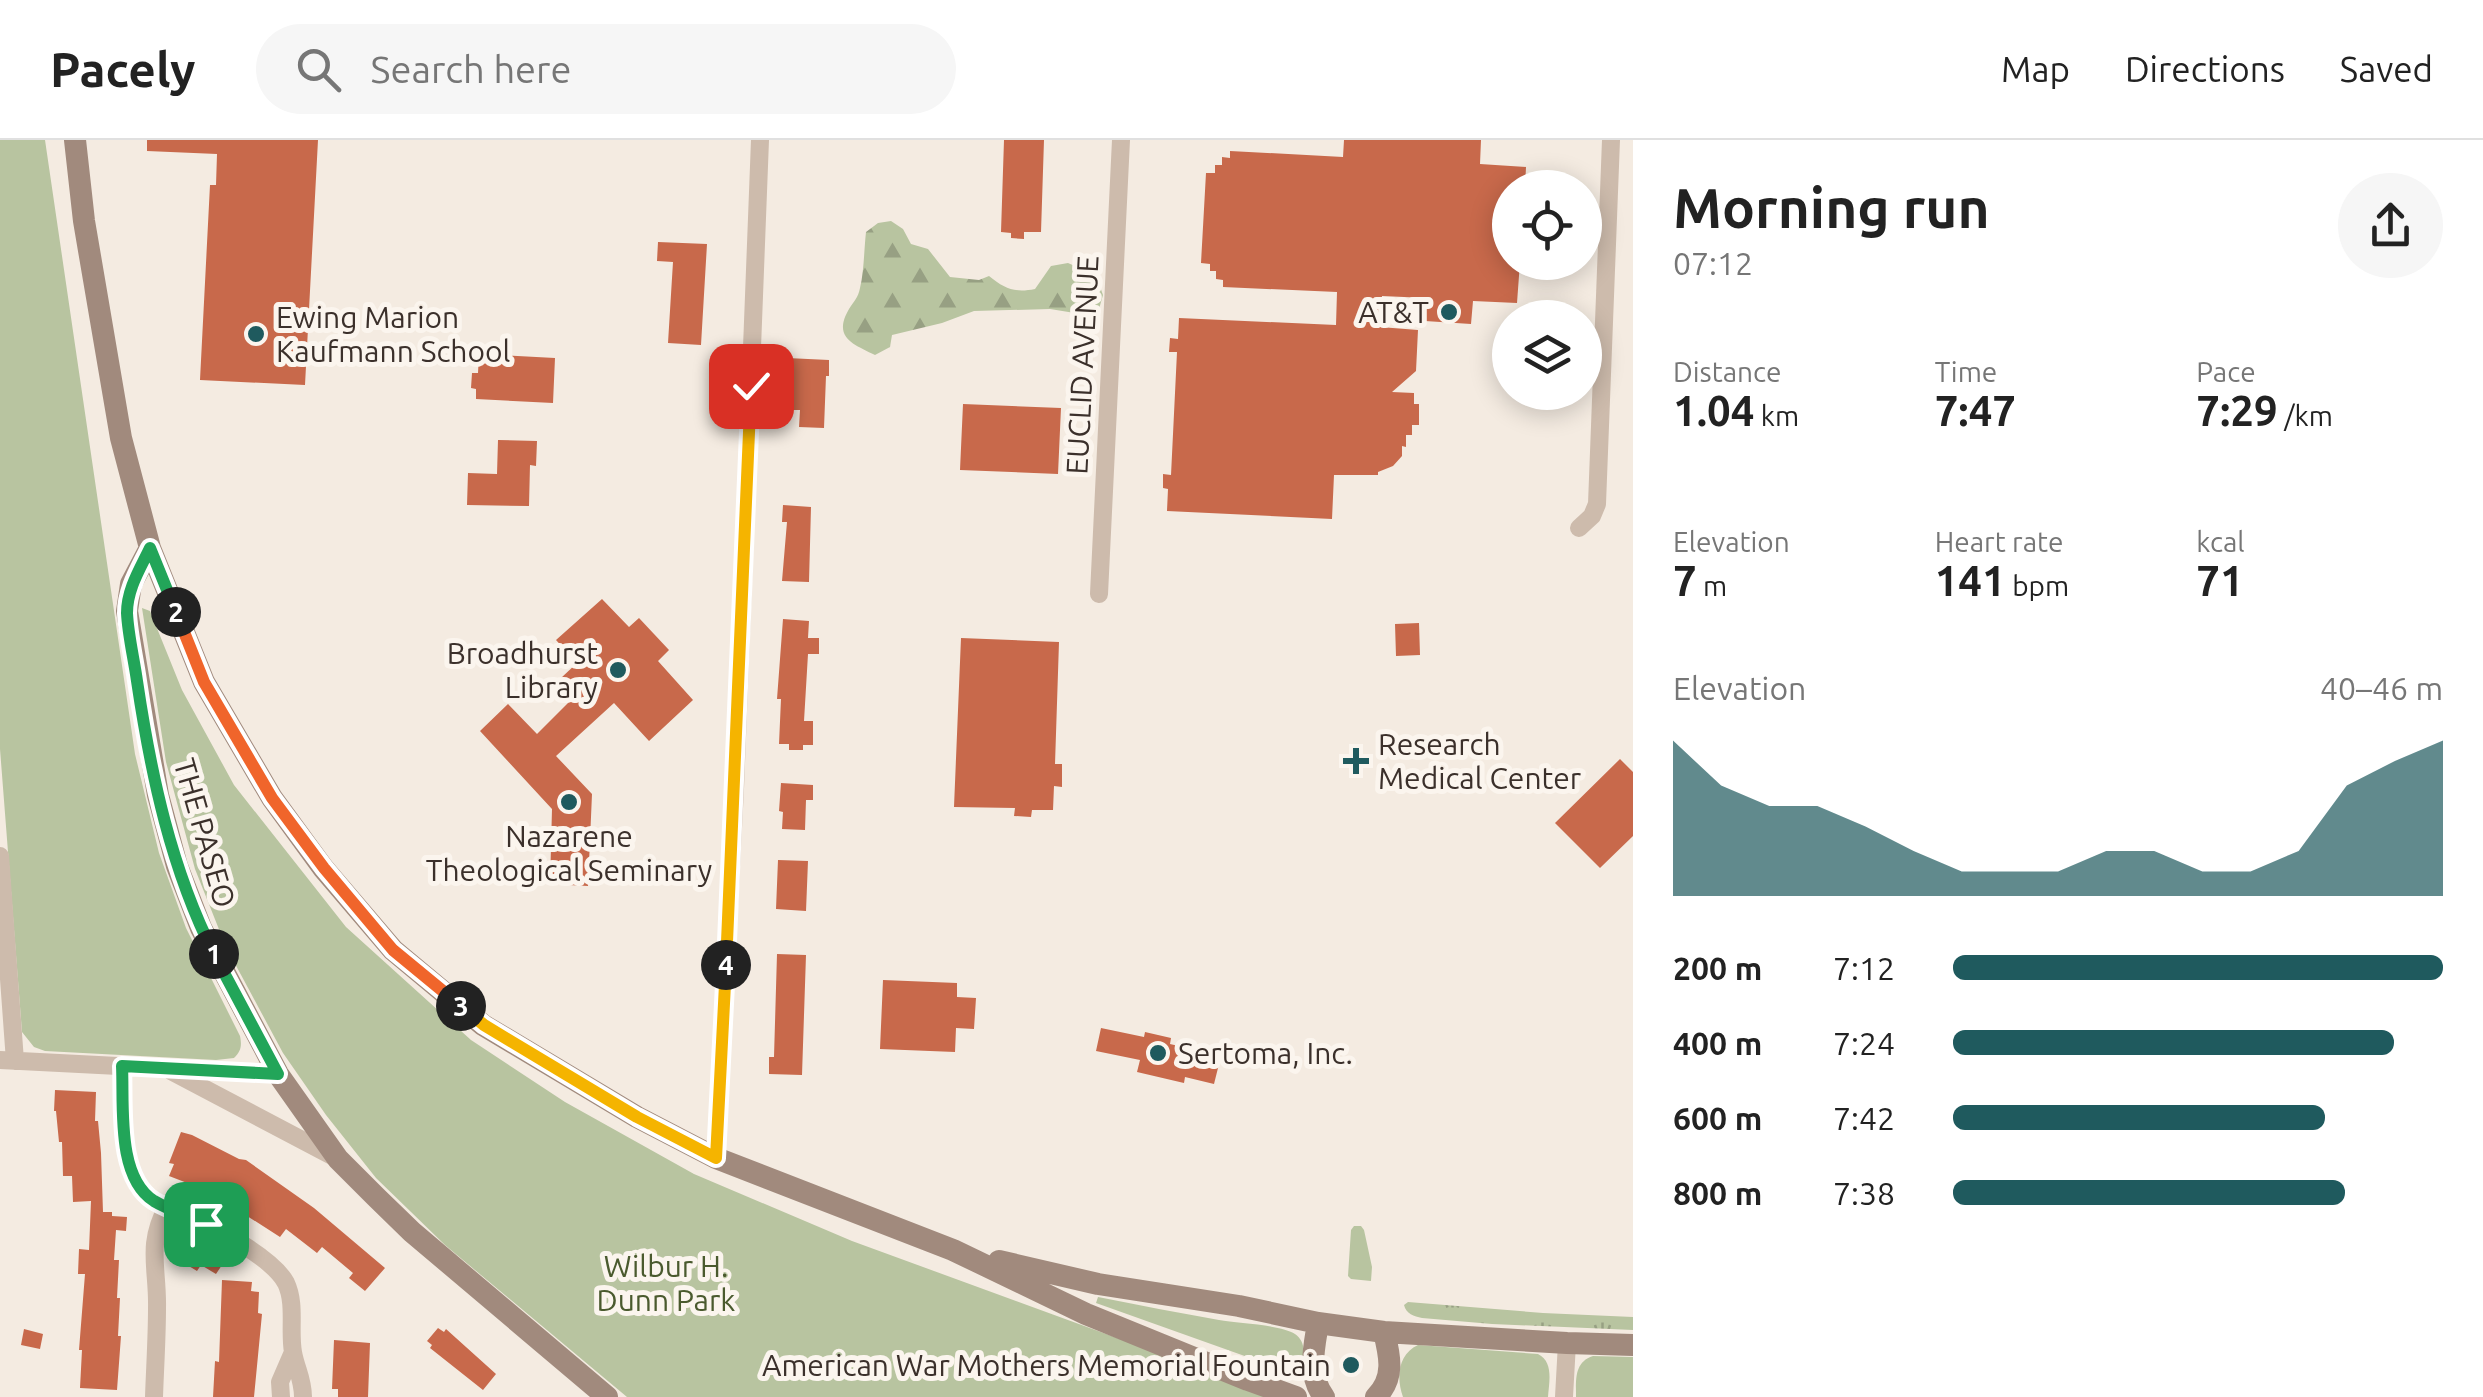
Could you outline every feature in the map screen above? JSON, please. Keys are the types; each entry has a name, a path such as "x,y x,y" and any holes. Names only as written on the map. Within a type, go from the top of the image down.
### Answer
{"main road":[{"path":"74,140 121,438 150,548 204,682 272,798 393,950 484,1025 637,1117 716,1158 953,1250 1086,1314 1296,1397"},
{"name":"THE PASEO","path":"150,548 131,584 127,611 158,795 177,866 201,928 278,1074 338,1159 412,1232 581,1386 607,1397"},
{"path":"953,1250 1098,1284 1318,1323 1384,1332 1633,1345"},
{"path":"1318,1323 1313,1372 1324,1397"},
{"path":"1376,1397 1384,1389 1391,1366 1384,1332"}],"street":[{"path":"716,1158 735,789 760,140"},
{"name":"EUCLID AVENUE","path":"1098,594 1121,140"},
{"path":"1579,528 1592,516 1597,504 1611,140"},
{"path":"0,856 8,1061 278,1074"},
{"path":"122,1066 126,1159 139,1188 154,1200 206,1224 271,1266 286,1283 293,1352 303,1382 303,1397"},
{"path":"166,1068 338,1159"},
{"path":"154,1397 157,1296 153,1248 167,1206"},
{"path":"1564,1397 1567,1343"},
{"path":"281,1397 280,1382 293,1352"}],"green space":[{"path":"0,140 45,140 135,754 159,853 186,928 240,1036 240,1048 234,1058 45,1051 34,1047 22,1032 0,749"},
{"path":"891,221 903,229 911,244 928,249 950,277 979,280 989,276 1010,289 1028,290 1035,289 1051,266 1068,263 1084,270 1099,284 1103,295 1099,309 1087,315 1050,309 974,311 892,335 890,347 875,355 848,339 843,327 860,288 866,232 878,223"},
{"name":"Wilbur H. Dunn Park","path":"142,608 150,611 182,690 234,785 346,927 471,1040 565,1102 694,1174 852,1241 1271,1397 627,1397 445,1245 376,1178 283,1053 226,947 195,869 166,762"},
{"path":"1354,1226 1364,1230 1371,1281 1348,1276"},
{"path":"1098,1297 1280,1328 1299,1337 1303,1355 1293,1368 1276,1367 1096,1303"},
{"path":"1408,1302 1633,1317 1633,1330 1422,1318 1407,1311 1404,1305"},
{"path":"1418,1345 1538,1354 1548,1367 1548,1397 1403,1397 1400,1367 1406,1354"},
{"path":"1593,1356 1633,1357 1633,1397 1576,1397 1579,1367"}],"building":[{"name":"Ewing Marion Kaufmann School","path":"147,140 318,140 305,385 200,380 210,185 216,185 217,154 147,151"},
{"path":"1004,140 1044,140 1041,232 1024,232 1024,239 1001,232"},
{"name":"AT&T","path":"1344,140 1481,140 1480,164 1526,167 1492,170 1492,280 1519,280 1517,300 1473,301 1471,324 1425,321 1426,298 1382,296 1380,327 1418,330 1416,371 1392,392 1414,393 1414,404 1419,404 1419,425 1412,425 1412,435 1406,435 1402,456 1378,475 1334,475 1332,519 1167,511 1168,489 1163,488 1163,474 1171,475 1177,352 1169,352 1170,338 1178,339 1179,318 1336,325 1337,292 1223,287 1223,280 1216,279 1216,271 1210,271 1210,264 1201,263 1206,173 1215,173 1215,165 1222,165 1222,157 1230,158 1230,151 1343,157"},
{"path":"658,242 707,244 701,345 668,343 673,262 657,261"},
{"path":"479,354 555,358 553,403 476,399 476,389 471,388 472,373 478,373"},
{"path":"787,358 829,360 824,428 799,427 800,410 789,410"},
{"path":"963,404 1061,408 1058,474 960,470"},
{"path":"498,440 537,441 536,466 530,465 529,506 467,505 468,473 497,474"},
{"path":"783,505 811,507 809,582 782,581 787,522 782,522"},
{"path":"602,599 629,627 639,618 669,650 658,661 693,700 649,741 614,703 556,756 592,794 588,886 550,884 552,809 480,731 508,704 537,734 576,695 561,678 577,663 556,640"},
{"path":"783,619 809,621 808,638 819,638 819,654 808,654 804,721 813,721 813,745 803,745 803,750 789,750 789,744 779,744 781,699 777,699"},
{"path":"1419,623 1420,655 1396,656 1395,624"},
{"path":"961,638 1059,642 1055,764 1062,764 1062,787 1054,786 1053,810 1032,810 1031,817 1014,816 1015,808 954,807"},
{"path":"1620,759 1633,772 1633,836 1600,868 1555,823"},
{"path":"781,783 813,785 813,800 806,800 805,830 782,829"},
{"path":"778,860 808,861 806,911 776,909"},
{"path":"777,954 806,955 802,1075 769,1074 769,1057 774,1057"},
{"path":"883,980 957,983 957,997 976,998 974,1029 956,1028 955,1052 880,1049"},
{"name":"Sertoma, Inc.","path":"1101,1028 1171,1038 1170,1044 1221,1056 1214,1084 1185,1077 1184,1083 1137,1072 1140,1060 1096,1051"},
{"path":"55,1090 96,1092 103,1212 127,1217 126,1231 116,1230 114,1260 119,1260 121,1336 117,1390 80,1388 85,1274 78,1274 79,1249 89,1250 91,1201 73,1202 72,1176 63,1176"},
{"path":"181,1132 246,1160 314,1208 385,1268 365,1291 349,1278 353,1273 322,1247 317,1253 286,1229 280,1237 230,1205 169,1176 174,1164 169,1163"},
{"path":"186,1238 224,1262 216,1274 201,1265 197,1271 174,1257"},
{"path":"222,1280 252,1282 251,1291 259,1292 258,1313 262,1314 254,1397 213,1397 215,1361 219,1362"},
{"path":"438,1328 444,1332 446,1329 496,1374 483,1390 430,1348 432,1345 427,1341"},
{"path":"24,1329 43,1334 40,1349 21,1345"},
{"path":"334,1340 370,1343 368,1397 338,1397 338,1389 332,1389"}],"place":[{"name":"AT&T","path":"1449,312"},
{"name":"Ewing Marion Kaufmann School","path":"256,334"},
{"name":"Broadhurst Library","path":"618,670"},
{"name":"Research Medical Center","path":"1356,761"},
{"name":"Nazarene Theological Seminary","path":"569,802"},
{"name":"Sertoma, Inc.","path":"1158,1053"},
{"name":"American War Mothers Memorial Fountain","path":"1351,1365"}],"route":[{"path":"206,1224 154,1200 139,1188 126,1159 122,1066 278,1074 201,928 177,866 158,795 127,611 131,584 150,548 204,682 272,798 393,950 484,1025 637,1117 716,1158 751,386"}]}
